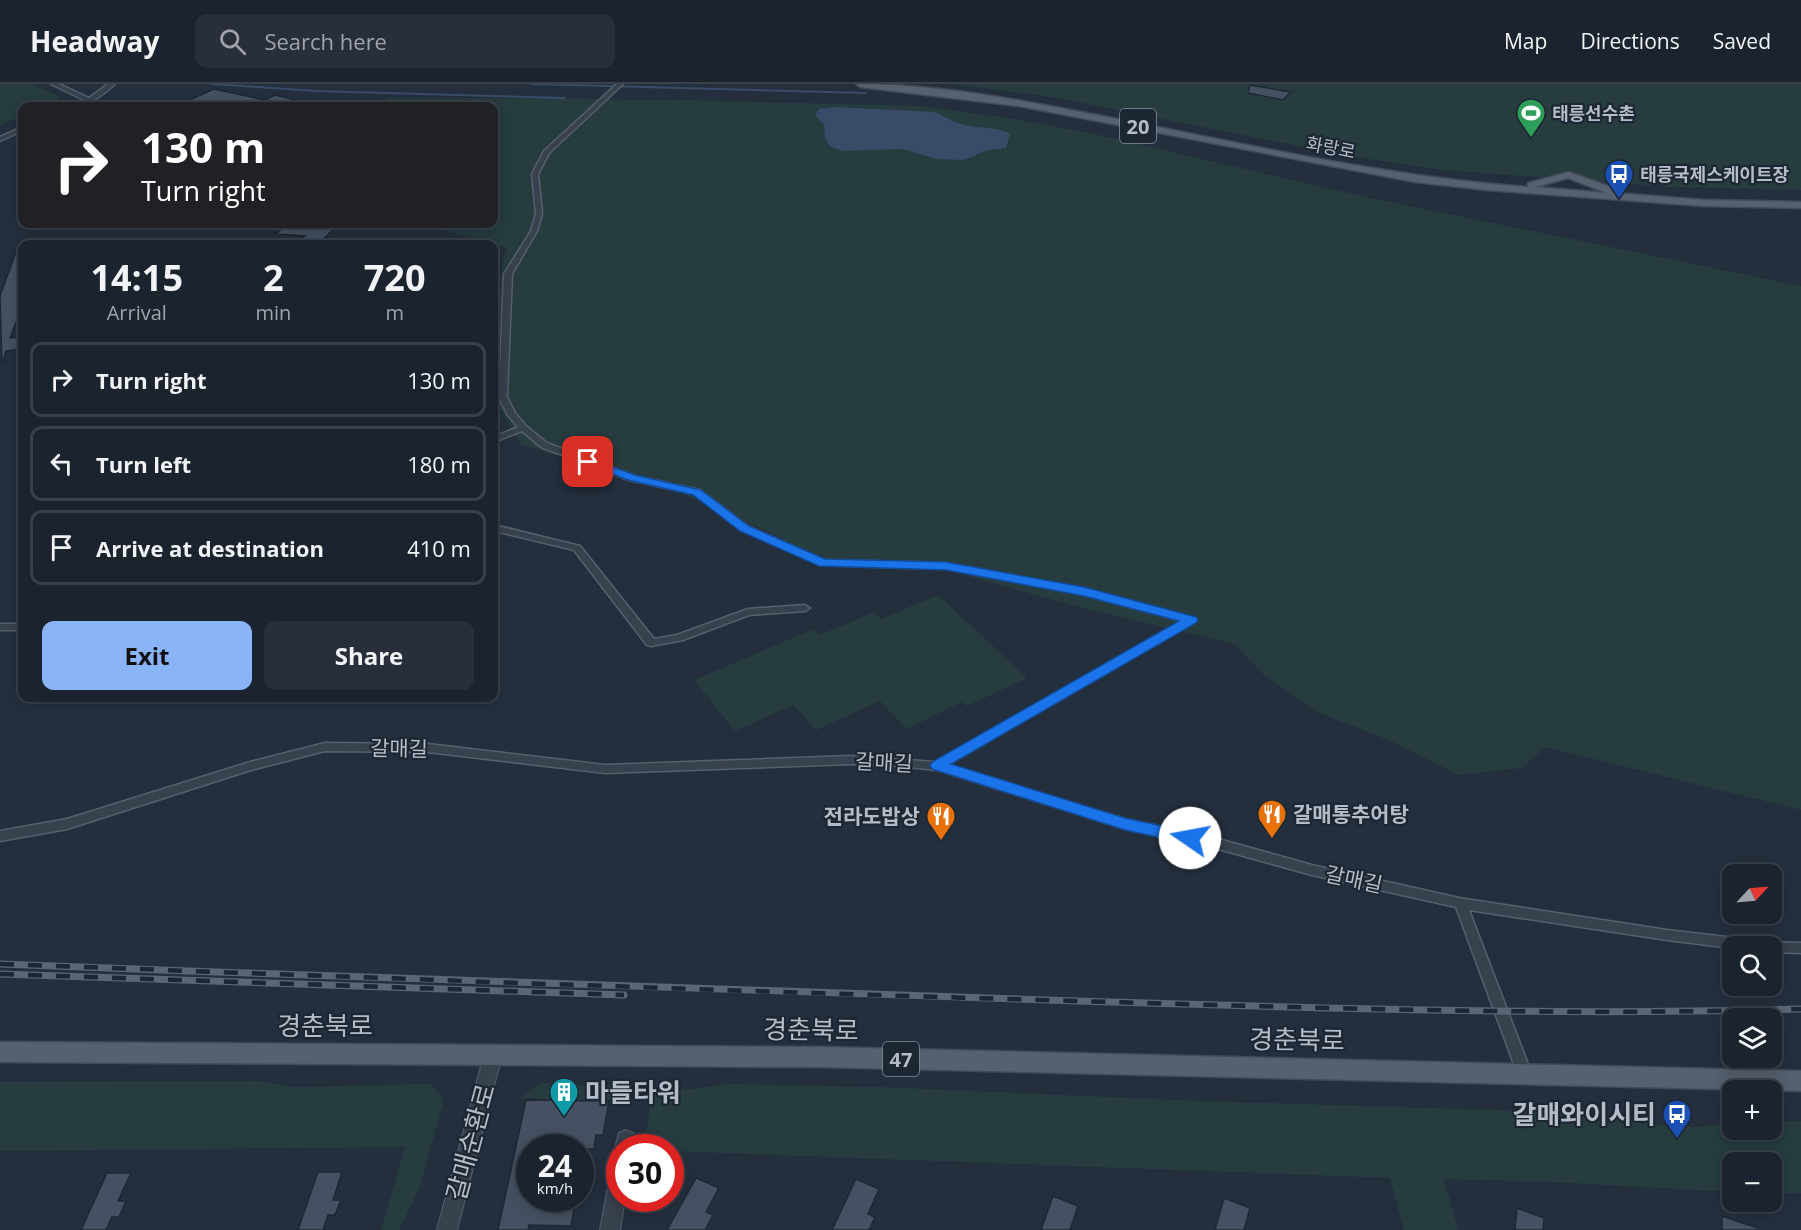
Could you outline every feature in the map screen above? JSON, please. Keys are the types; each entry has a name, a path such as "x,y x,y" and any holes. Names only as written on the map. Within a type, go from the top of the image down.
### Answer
{"main road":[{"name":"화랑로","path":"860,84 1019,102 1372,171 1487,187 1615,194"},
{"name":"화랑로","path":"912,84 997,94 1399,172 1704,203 1801,205"},
{"path":"1487,187 1542,189 1534,185"},
{"path":"1615,194 1646,197 1658,194 1801,198"},
{"name":"경춘북로","path":"0,1052 820,1057 1801,1081"}],"street":[{"path":"54,84 89,100"},
{"path":"84,102 112,84"},
{"path":"619,85 546,152 535,174 539,214 529,241 508,274 503,397 511,414 523,428 544,445 632,478 697,492 745,528 823,563 946,566 1084,592 1191,620 937,766"},
{"path":"0,140 18,131"},
{"path":"498,438 523,428"},
{"path":"498,529 577,548 651,643 679,638 748,612 805,608"},
{"path":"0,627 18,627"},
{"name":"갈매길","path":"0,836 67,824 250,766 325,747 429,748 605,769 850,760 937,766 1125,824 1211,842 1312,870 1448,900 1667,935 1722,942"},
{"path":"1461,904 1525,1075"},
{"path":"1782,947 1801,948"},
{"name":"갈매순환로","path":"447,1230 493,1054"},
{"path":"610,1230 613,1212"}],"green space":[{"path":"0,84 32,84 59,96 59,99 53,102 18,102 18,118 0,125"},
{"name":"태릉선수촌","path":"951,84 1801,84 1801,190 1674,187 1442,170 1349,156 1052,97"},
{"path":"389,97 679,100 919,106 1008,118 1090,133 1361,196 1801,286 1801,810 1545,747 1522,768 1459,775 1391,741 1317,712 1263,674 1235,644 1083,608 910,560 822,559 767,531 678,492 521,445 498,407 498,319 503,259 507,248 498,245 498,240 479,240 436,228 498,228 498,102 380,102"},
{"path":"938,595 1027,678 967,706 962,702 906,729 880,701 816,730 793,705 735,731 694,680 814,629 820,635 874,612 881,619"},
{"path":"258,1081 293,1087 431,1084 444,1100 419,1189 399,1230 381,1230 405,1147 0,1151 0,1082"},
{"path":"541,1083 616,1086 613,1102 520,1098"},
{"path":"728,1084 879,1087 1202,1101 1530,1111 1601,1115 1667,1126 1694,1127 1722,1124 1722,1140 1782,1140 1782,1121 1801,1121 1801,1193 1782,1193 1782,1152 1722,1152 1722,1191 1552,1182 1444,1179 1458,1230 1404,1230 1390,1178 684,1151 684,1134 646,1134 653,1087 690,1089"}],"water":[{"path":"835,107 935,112 961,124 997,129 1010,134 1006,148 988,150 964,160 937,159 902,149 842,151 830,146 825,139 824,125 815,115 819,109"}],"building":[{"path":"1250,85 1291,92 1283,100 1248,93"},
{"path":"214,89 265,100 275,95 304,102 185,102"},
{"path":"283,228 335,228 322,240 300,240 305,236 276,234"},
{"path":"18,246 18,317 10,338 18,337 18,350 6,351 2,364 0,296"},
{"name":"마들타워","path":"526,1100 609,1101 603,1135 596,1135 594,1149 594,1134 519,1134"},
{"name":"마들타워","path":"516,1146 516,1212 574,1212 571,1226 529,1225 528,1230 498,1230"},
{"path":"318,1172 342,1172 333,1200 341,1200 335,1215 328,1215 323,1230 298,1230"},
{"path":"107,1173 131,1173 118,1201 126,1201 119,1217 112,1217 106,1230 81,1230"},
{"path":"696,1178 719,1188 706,1212 713,1215 705,1230 667,1230 677,1212 684,1212 684,1200"},
{"path":"856,1179 879,1189 868,1214 875,1217 869,1230 832,1230"},
{"path":"1053,1196 1078,1206 1070,1230 1041,1230"},
{"path":"1224,1198 1250,1208 1244,1230 1215,1230"},
{"path":"1517,1208 1544,1218 1543,1230 1515,1230"},
{"path":"1722,1216 1758,1228 1757,1230 1722,1230"}],"waterway":[{"path":"212,84 316,91 565,98"},
{"path":"532,84 866,93"}],"railway":[{"path":"0,964 808,993 1348,1008 1620,1012 1801,1009"},
{"path":"0,974 624,995"}],"place":[{"name":"태릉선수촌","path":"1531,138"},
{"name":"태릉국제스케이트장","path":"1619,200"},
{"name":"갈매통추어탕","path":"1272,840"},
{"name":"전라도밥상","path":"941,842"},
{"name":"마들타워","path":"564,1118"},
{"name":"갈매와이시티","path":"1677,1140"}],"route":[{"path":"588,462 632,478 697,492 745,528 823,563 946,566 1084,592 1191,620 937,766 1125,824 1190,838"}]}
